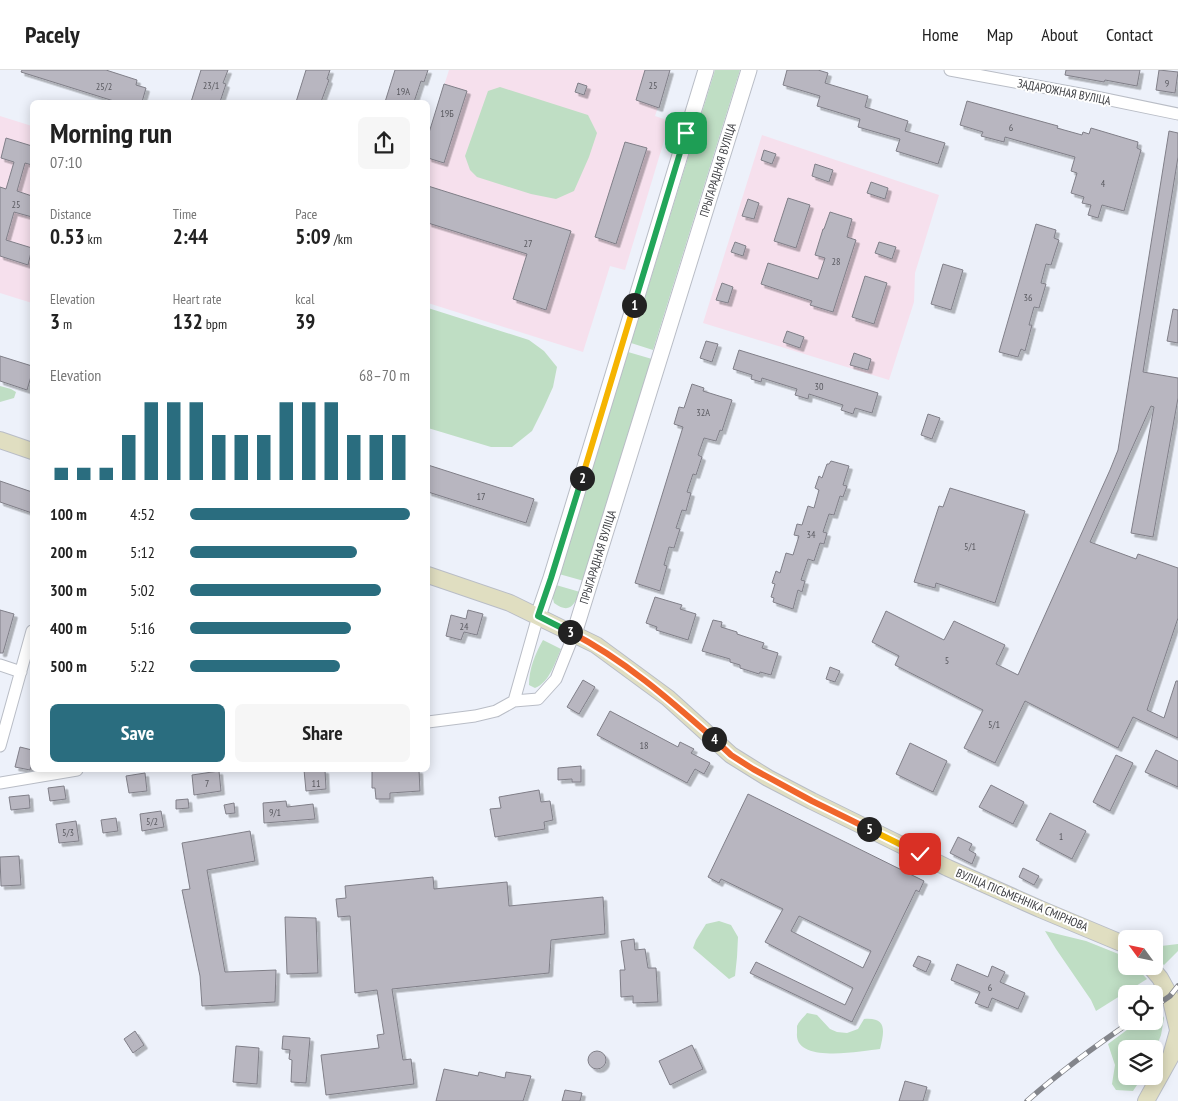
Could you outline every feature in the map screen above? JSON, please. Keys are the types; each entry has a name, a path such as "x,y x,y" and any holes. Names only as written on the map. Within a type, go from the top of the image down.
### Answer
{"main road":[{"path":"0,440 30,450"},
{"name":"ВУЛІЦА ПІСЬМЕННІКА СМІРНОВА","path":"430,576 510,603 596,645 668,698 731,755 812,801 948,868 1040,909 1118,941"},
{"path":"1146,1101 1171,1056 1178,1030 1170,996 1158,975"}],"street":[{"path":"430,722 475,716 496,711 514,700 538,616 706,70"},
{"name":"ПРЫГАРАДНАЯ ВУЛІЦА","path":"514,700 538,699 556,679 574,634 749,70"},
{"name":"ЗАДАРОЖНАЯ ВУЛІЦА","path":"950,70 1178,114"},
{"path":"0,746 30,638"},
{"path":"0,665 21,672"},
{"path":"0,783 65,772"}],"shaded area":[{"path":"449,70 670,70 655,116 670,121 625,270 610,266 583,352 430,304 430,130"},
{"path":"0,116 30,125 30,302 0,293"},
{"path":"762,135 939,195 915,273 914,302 889,380 703,323"}],"green space":[{"path":"715,70 740,70 653,350 631,343"},
{"path":"500,87 588,115 597,133 574,191 556,199 531,194 477,177 470,170 465,156 488,91"},
{"path":"430,309 529,340 544,351 557,367 553,387 532,431 512,447 491,447 430,429"},
{"path":"628,352 652,359 584,581 559,574"},
{"path":"0,386 16,392 14,398 0,402"},
{"path":"556,585 580,592 573,605 564,608 554,603 553,594"},
{"path":"543,640 561,649 545,681 535,688 529,685 531,667"},
{"path":"719,921 731,925 738,937 735,976 729,979 693,948 706,924"},
{"path":"1045,931 1086,941 1118,954 1118,975 1143,975 1147,979 1137,985 1118,985 1118,997 1096,1011 1091,1000"},
{"path":"1178,944 1178,951 1164,965 1163,964 1163,946"},
{"path":"807,1013 817,1015 830,1029 847,1033 858,1029 864,1019 877,1020 881,1023 883,1032 880,1049 831,1053 806,1049 799,1043 797,1026"},
{"path":"1127,1030 1162,1030 1159,1040 1118,1040 1118,1085 1137,1085 1133,1091 1116,1090 1112,1084 1115,1065 1108,1044"}],"building":[{"path":"22,70 106,70 137,80 136,85 146,88 143,100 111,100 21,72"},
{"path":"201,70 228,70 223,83 226,84 221,100 192,100"},
{"path":"306,70 330,70 327,79 329,80 322,100 297,100"},
{"path":"395,70 428,70 424,82 421,81 415,100 386,100"},
{"path":"645,70 670,70 659,108 636,100"},
{"path":"787,70 818,70 828,73 825,83 868,96 865,107 908,121 905,131 945,143 938,164 896,151 900,139 858,127 860,119 817,106 820,96 783,85"},
{"path":"1066,70 1140,70 1137,86 1065,75"},
{"path":"1159,70 1178,72 1175,93 1156,90"},
{"path":"578,83 587,86 584,95 575,92"},
{"path":"444,84 467,91 444,163 430,159 430,130"},
{"path":"967,101 1058,126 1057,128 1082,135 1083,132 1089,134 1091,128 1138,142 1137,148 1141,150 1124,211 1102,205 1098,218 1088,215 1091,205 1082,203 1084,197 1071,193 1077,173 1071,171 1075,157 1005,137 1004,142 981,136 983,132 960,125"},
{"path":"1169,131 1178,133 1178,157 1143,372 1178,378 1178,398 1153,537 1131,533 1154,407 1151,406 1090,542 1136,559 1138,554 1178,568 1178,618 1147,710 1164,718 1176,681 1178,681 1178,738 1133,717 1118,748 1025,701 995,763 964,748 983,710 895,665 899,656 872,642 886,611 944,640 954,621 1005,645 996,664 1018,675 1118,450"},
{"path":"6,138 30,145 30,164 25,163 17,191 30,195 30,216 14,212 6,240 30,247 28,265 0,256 0,187 6,189 14,162 1,158"},
{"path":"625,142 647,148 616,244 595,237"},
{"path":"764,150 776,154 772,164 761,160"},
{"path":"815,164 833,170 829,182 812,176"},
{"path":"871,182 888,188 885,199 867,193"},
{"path":"430,187 571,231 546,310 513,299 527,254 430,224"},
{"path":"788,198 810,205 796,248 774,241"},
{"path":"748,199 759,203 754,219 742,216"},
{"path":"830,212 852,219 847,237 856,240 833,312 810,305 812,301 761,284 768,263 818,279 825,258 815,255"},
{"path":"1036,224 1056,230 1054,238 1059,240 1051,265 1046,264 1041,283 1046,284 1039,308 1034,307 1029,325 1032,325 1025,351 1021,349 1018,357 999,352"},
{"path":"735,242 746,246 743,256 731,252"},
{"path":"879,242 896,247 892,259 875,253"},
{"path":"943,264 963,270 951,310 931,304"},
{"path":"865,276 887,283 874,324 852,317"},
{"path":"722,283 733,287 728,303 716,300"},
{"path":"1173,309 1178,310 1178,343 1167,341"},
{"path":"787,331 804,337 800,348 783,342"},
{"path":"706,341 718,344 712,362 700,358"},
{"path":"739,350 878,393 872,413 855,408 853,414 841,410 843,405 809,394 808,399 795,395 797,389 762,378 761,382 751,379 752,375 733,369"},
{"path":"854,353 871,359 868,370 850,365"},
{"path":"0,356 30,365 30,380 27,390 0,381"},
{"path":"692,384 704,388 703,391 732,400 722,431 720,430 716,441 704,438 698,455 702,457 696,475 693,474 687,492 691,493 686,511 682,510 676,528 680,529 674,548 669,547 664,565 667,566 660,591 635,583 683,427 674,424 679,407 684,408"},
{"path":"928,414 940,418 932,439 921,435"},
{"path":"831,461 849,466 843,485 847,486 843,497 840,496 834,515 829,514 823,532 827,533 824,544 820,543 814,561 808,559 801,580 805,581 802,592 798,590 793,609 773,602 774,598 771,597 775,584 772,583 776,571 780,573 786,553 793,555 799,536 794,535 797,524 802,525 808,506 814,508 819,490 815,488 819,476 822,478 827,464"},
{"path":"430,466 534,499 526,523 430,493"},
{"path":"0,481 30,491 30,512 0,502"},
{"path":"950,488 1025,511 995,603 936,583 935,588 914,582 939,506 943,507"},
{"path":"655,597 682,605 680,609 696,614 688,640 656,630 657,627 646,623"},
{"path":"0,610 14,614 3,653 0,653"},
{"path":"468,610 483,614 477,635 464,632 461,640 446,636 451,615 466,619"},
{"path":"713,620 722,622 721,627 764,643 762,648 778,653 771,675 760,672 759,674 740,668 740,665 730,662 730,659 702,651"},
{"path":"830,667 840,671 835,682 826,679"},
{"path":"583,680 595,687 579,714 567,707"},
{"path":"610,711 678,747 680,742 694,749 691,753 710,763 704,774 695,769 687,783 597,735"},
{"path":"910,743 947,761 933,792 896,774"},
{"path":"20,747 30,750 30,770 15,767"},
{"path":"1156,750 1178,761 1178,787 1145,772"},
{"path":"1116,755 1133,763 1110,811 1093,802"},
{"path":"581,766 581,782 572,782 572,779 558,780 558,768"},
{"path":"219,772 221,791 194,795 192,775"},
{"path":"304,772 325,772 326,789 306,791"},
{"path":"372,772 419,772 420,791 390,793 390,799 376,799 375,788 372,788"},
{"path":"145,773 147,791 129,793 126,776"},
{"path":"991,785 1024,802 1013,824 979,807"},
{"path":"64,786 66,799 50,801 48,788"},
{"path":"539,790 541,802 550,801 553,820 544,822 545,829 495,837 490,809 501,808 499,797"},
{"path":"748,794 924,881 919,892 916,890 852,1022 750,973 756,962 845,1005 853,988 765,942 783,909 721,879 719,883 708,877","holes":["799,916 871,951 863,968 791,931"]},
{"path":"29,795 30,808 11,810 9,797"},
{"path":"188,799 189,808 176,809 176,800"},
{"path":"286,801 287,807 313,804 315,819 264,823 263,803"},
{"path":"234,803 235,813 226,814 224,805"},
{"path":"161,811 164,827 142,831 140,814"},
{"path":"1050,813 1086,831 1072,859 1036,840"},
{"path":"116,818 118,831 103,833 101,820"},
{"path":"76,821 79,841 59,843 56,824"},
{"path":"250,831 255,861 207,870 225,972 276,970 275,1002 202,1006 200,976 182,890 190,889 182,843"},
{"path":"958,837 972,844 969,850 976,854 972,864 950,853"},
{"path":"19,856 21,885 1,886 0,857"},
{"path":"1023,868 1039,876 1034,885 1019,877"},
{"path":"433,877 434,889 507,882 509,906 603,897 605,934 551,940 549,973 392,989 403,1060 411,1059 414,1084 326,1095 321,1055 379,1048 377,1035 384,1034 377,990 355,993 350,916 338,917 336,899 346,898 345,886"},
{"path":"285,917 316,918 318,973 287,974"},
{"path":"634,939 635,950 645,949 648,968 656,968 658,1002 633,1003 633,996 621,997 620,970 625,970 621,941"},
{"path":"918,956 931,961 926,972 913,966"},
{"path":"957,964 988,977 992,966 1005,972 1000,982 1025,993 1018,1009 992,998 988,1008 975,1003 980,992 951,980"},
{"path":"135,1031 144,1045 133,1053 124,1039"},
{"path":"283,1036 310,1038 306,1083 291,1082 292,1060 289,1059 290,1050 282,1049"},
{"path":"692,1045 703,1069 670,1085 659,1061"},
{"path":"236,1046 259,1048 257,1084 233,1082"},
{"path":"597,1051 603,1054 606,1060 603,1066 597,1069 591,1066 588,1060 591,1054"},
{"path":"444,1069 478,1076 479,1072 505,1078 506,1072 531,1076 523,1101 436,1101"},
{"path":"905,1081 927,1087 923,1101 899,1101"},
{"path":"565,1090 582,1093 580,1101 562,1101"}],"railway":[{"path":"1163,1001 1178,986"},
{"path":"1027,1101 1119,1030"}],"route":[{"path":"686,133 538,616 596,645 668,698 731,755 753,769 812,801 920,854"}]}
